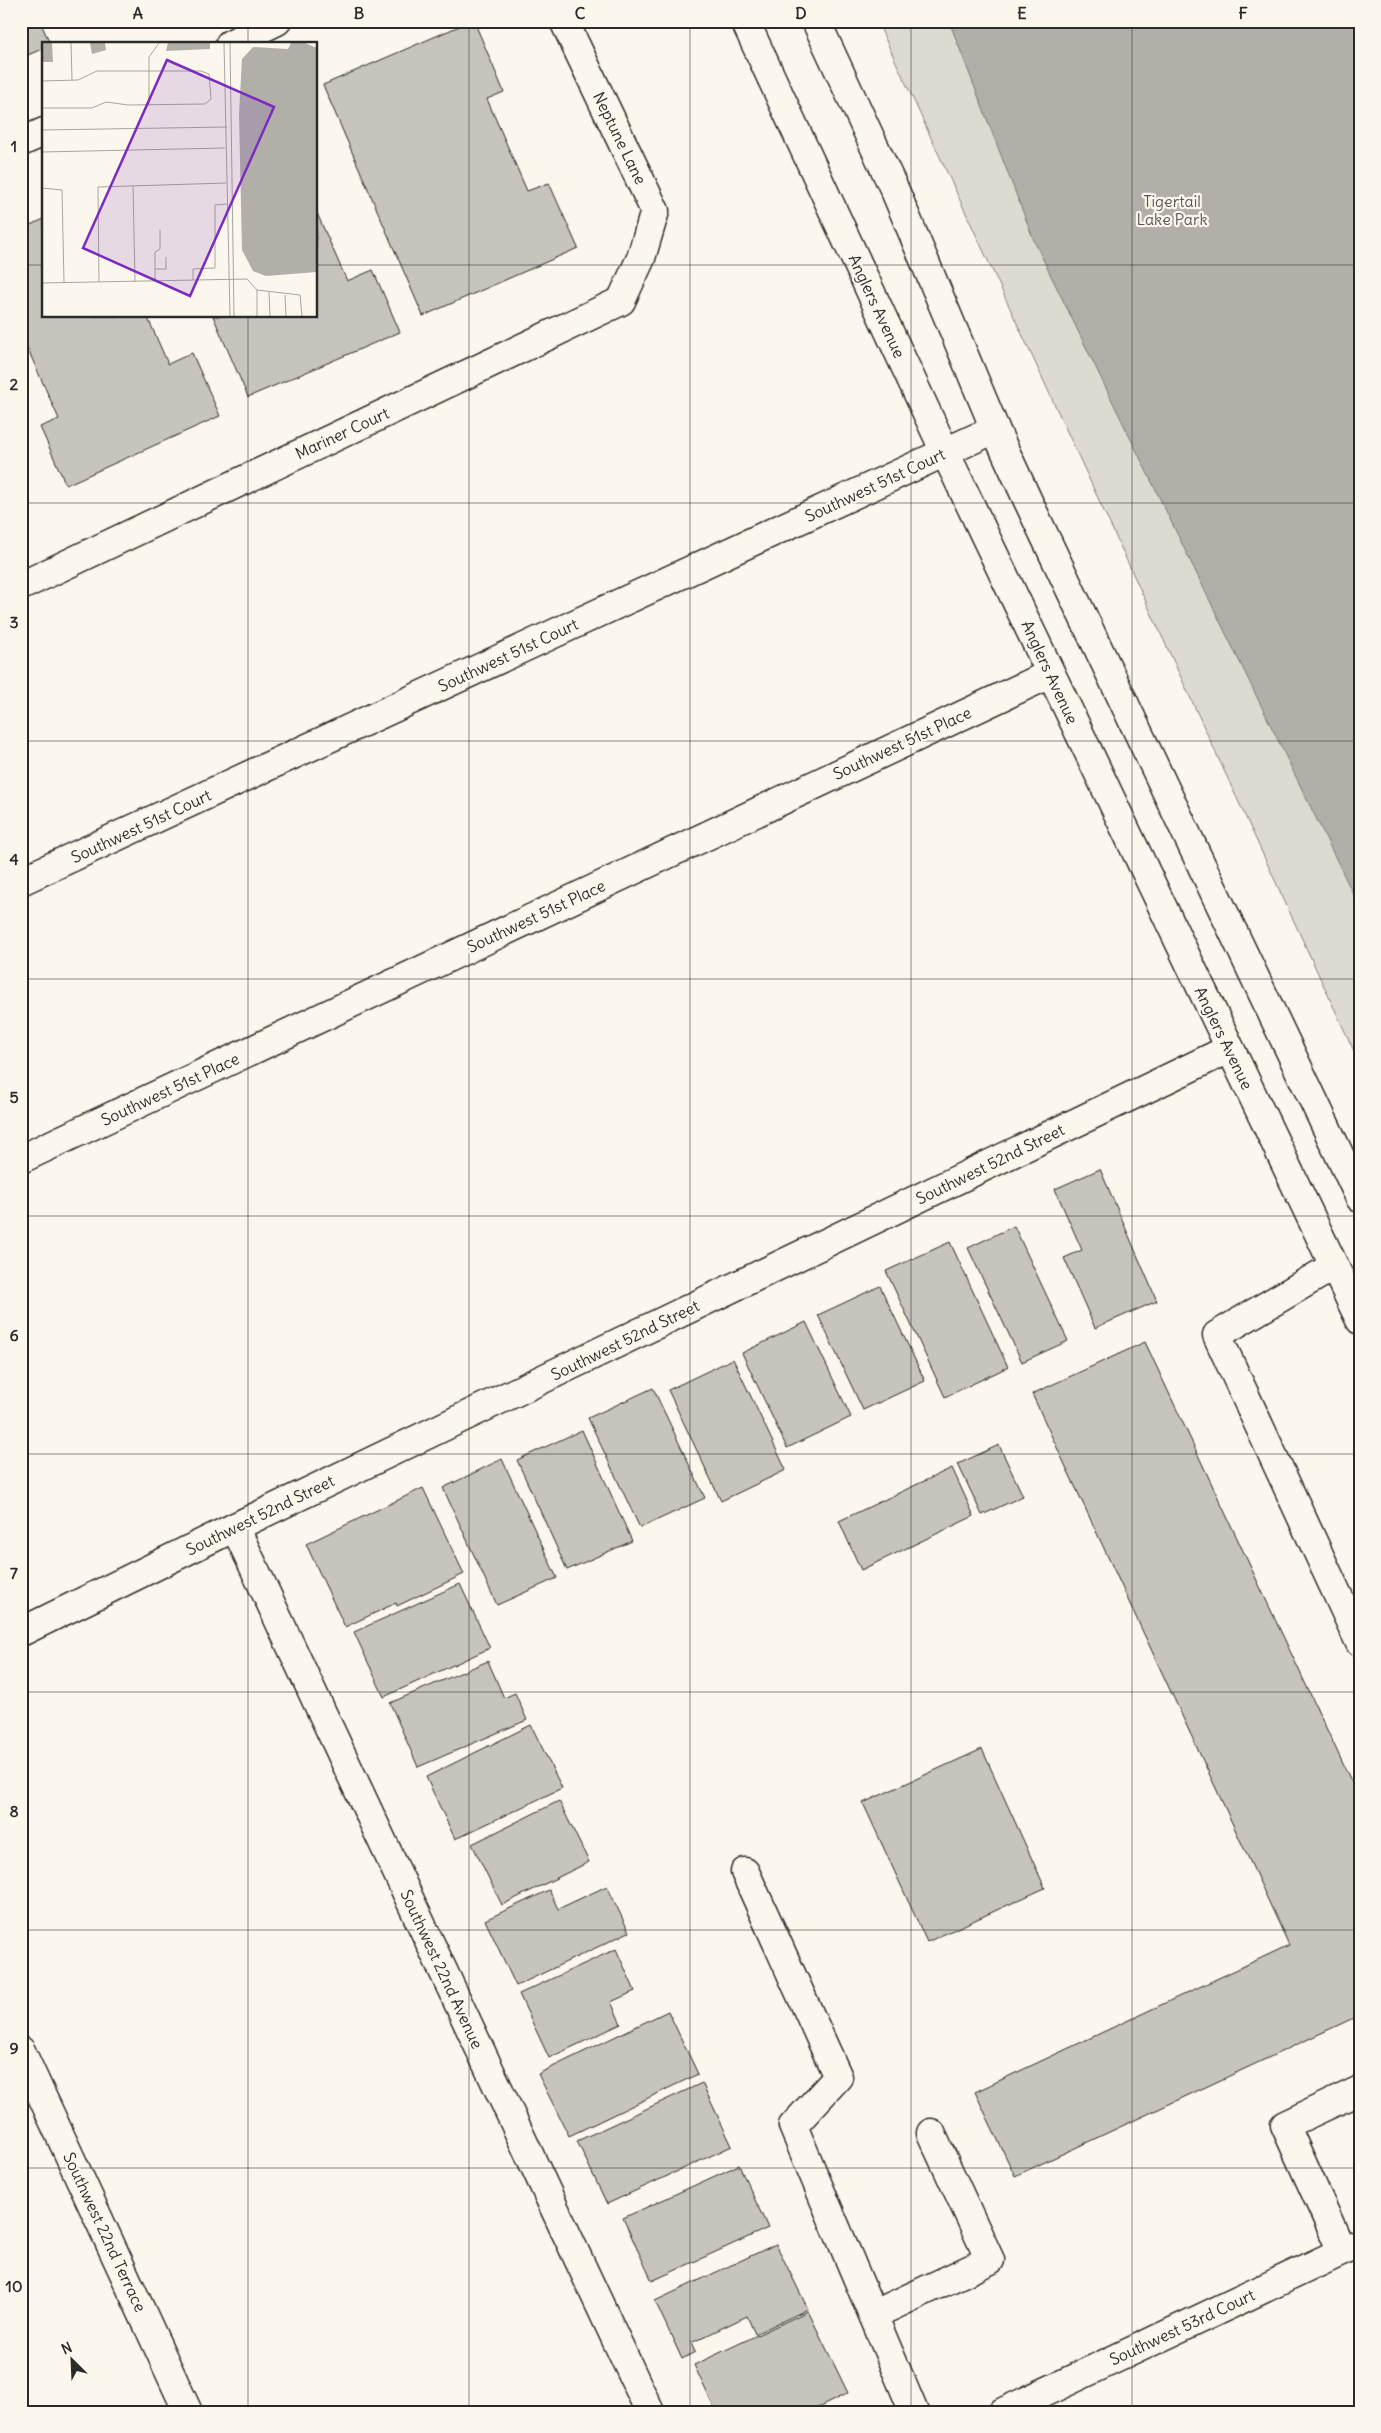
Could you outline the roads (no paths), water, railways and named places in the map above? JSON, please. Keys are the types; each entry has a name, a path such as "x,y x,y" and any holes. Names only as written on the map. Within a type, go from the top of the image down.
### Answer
{"street":[{"path":"234,42 277,21"},
{"name":"Neptune Lane","path":"564,21 655,211 641,258"},
{"name":"Anglers Avenue","path":"745,21 1050,674 1360,1320"},
{"path":"816,21 896,193 995,429 1360,1198"},
{"path":"21,142 42,133"},
{"name":"Mariner Court","path":"23,581 621,301 641,258"},
{"name":"Southwest 51st Court","path":"21,882 995,429"},
{"name":"Southwest 51st Place","path":"21,1159 1050,674"},
{"name":"Southwest 52nd Street","path":"21,1632 235,1527 1229,1049"},
{"path":"1334,1266 1217,1335 1360,1643"},
{"name":"Southwest 22nd Avenue","path":"235,1527 650,2412"},
{"path":"745,1872 838,2077 793,2126 914,2412"},
{"name":"Southwest 22nd Terrace","path":"21,2051 188,2412"},
{"path":"1351,2247 1285,2125 1360,2090"},
{"path":"873,2315 990,2260 931,2133"},
{"name":"Southwest 53rd Court","path":"1004,2412 1351,2247"}],"park label":[{"name":"Tigertail Lake Park","path":"1172,210"}]}
